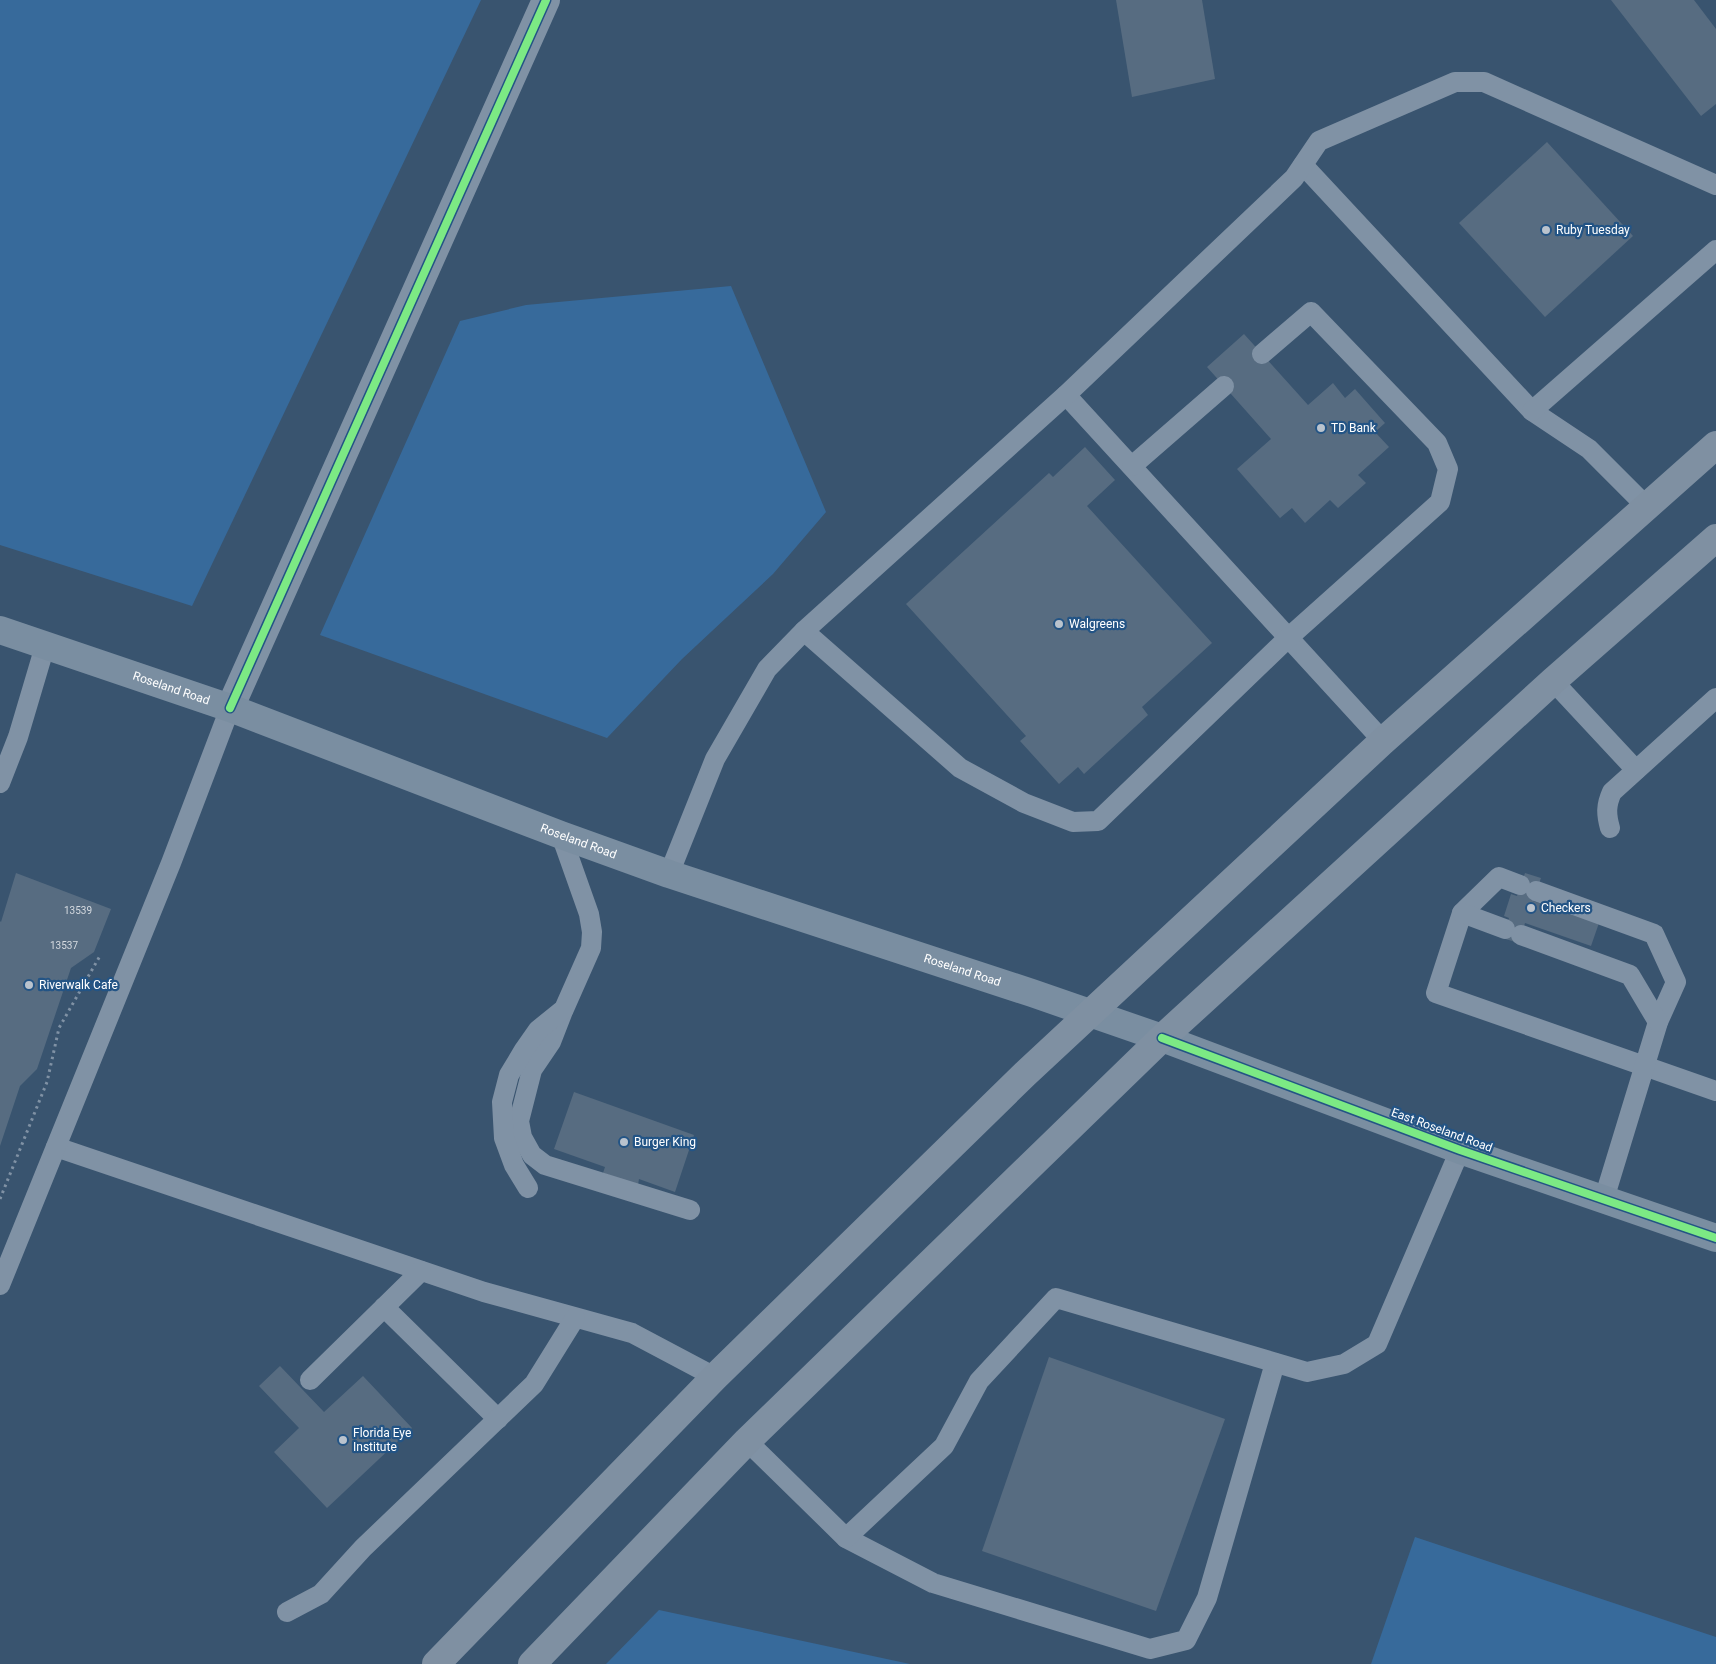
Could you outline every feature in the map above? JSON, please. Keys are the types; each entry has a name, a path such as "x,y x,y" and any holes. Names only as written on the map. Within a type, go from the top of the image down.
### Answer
{"main road":[{"path":"436,1664 714,1377 1089,1013 1383,741 1716,445"},
{"path":"532,1664 747,1441 1162,1038 1554,681 1716,538"},
{"name":"Roseland Road","path":"0,630 230,708 561,835 670,874 1162,1038"},
{"name":"East Roseland Road","path":"1162,1038 1460,1150 1716,1238"}],"street":[{"path":"230,708 546,0"}],"lane":[{"path":"670,874 715,759 767,669 804,631 1066,395 1294,178 1319,141 1456,82 1484,82 1716,185"},
{"path":"1303,164 1532,411 1589,449 1647,506"},
{"path":"1532,411 1716,250"},
{"path":"804,631 960,768 1024,803 1073,822 1098,821 1288,638 1440,502 1448,469 1437,443 1311,312 1262,354"},
{"path":"1132,466 1224,386"},
{"path":"1066,395 1383,741"},
{"path":"0,783 18,737 45,646"},
{"path":"1554,681 1636,770"},
{"path":"1610,828 1606,816 1607,803 1612,792 1716,698"},
{"path":"0,1285 194,806 230,708"},
{"path":"561,835 589,914 592,932 591,948 551,1042 532,1070 519,1122 522,1137 532,1155 545,1164 690,1210"},
{"path":"1604,1199 1644,1066 1658,1022 1676,982 1654,934 1499,877 1462,913 1436,993 1644,1066 1716,1091"},
{"path":"1462,913 1630,975 1658,1022"},
{"path":"528,1188 514,1165 504,1138 502,1102 509,1075 524,1050 538,1030 564,1009"},
{"path":"56,1147 484,1292 632,1333 714,1377"},
{"path":"846,1538 944,1446 979,1381 1056,1298 1306,1372 1344,1364 1377,1344 1460,1150"},
{"path":"310,1380 421,1271"},
{"path":"384,1307 498,1418"},
{"path":"287,1612 321,1594 363,1548 534,1384 575,1318"},
{"path":"747,1441 846,1538 933,1583 1150,1649 1186,1640 1207,1598 1275,1363"}],"path":[{"path":"0,1199 47,1082 59,1028 114,930 140,940"}],"shaded area":[{"path":"0,0 481,0 192,606 0,545"},
{"path":"731,286 826,512 773,574 682,659 607,738 320,635 460,321 526,305"},
{"path":"1415,1537 1716,1637 1716,1664 1371,1664"},
{"path":"659,1610 910,1664 606,1664"}],"building":[{"path":"1116,0 1202,0 1215,79 1132,97"},
{"path":"1611,0 1694,0 1716,29 1716,104 1701,116"},
{"name":"Ruby Tuesday","path":"1547,142 1633,236 1545,317 1459,223"},
{"name":"TD Bank","path":"1244,334 1308,405 1333,383 1345,398 1355,389 1385,423 1375,432 1389,447 1358,475 1366,483 1338,508 1330,500 1305,523 1292,508 1280,518 1237,469 1271,439 1207,367"},
{"name":"Walgreens","path":"1085,447 1115,480 1087,506 1212,643 1142,707 1148,715 1084,774 1078,767 1059,784 1020,741 1026,736 906,604 1049,473 1053,477"},
{"path":"16,873 111,909 94,952 71,968 37,1069 20,1086 0,1146 0,921"},
{"name":"Checkers","path":"1525,873 1541,878 1533,901 1599,923 1591,946 1525,923 1519,943 1502,938 1509,918 1504,916 1511,894 1517,896"},
{"name":"Burger King","path":"574,1092 694,1135 675,1192 639,1179 638,1185 603,1173 605,1167 554,1149"},
{"path":"1049,1357 1225,1419 1156,1611 982,1551"},
{"name":"Florida Eye Institute","path":"280,1366 324,1412 363,1376 412,1428 327,1508 274,1452 299,1428 259,1386"}],"cycle path":[{"path":"230,708 546,0"},
{"path":"1162,1038 1460,1150 1716,1238"}],"place":[{"name":"Ruby Tuesday","path":"1546,230"},
{"name":"TD Bank","path":"1321,428"},
{"name":"Walgreens","path":"1059,624"},
{"name":"Checkers","path":"1531,908"},
{"name":"Riverwalk Cafe","path":"29,985"},
{"name":"Burger King","path":"624,1142"},
{"name":"Florida Eye Institute","path":"343,1440"}]}
